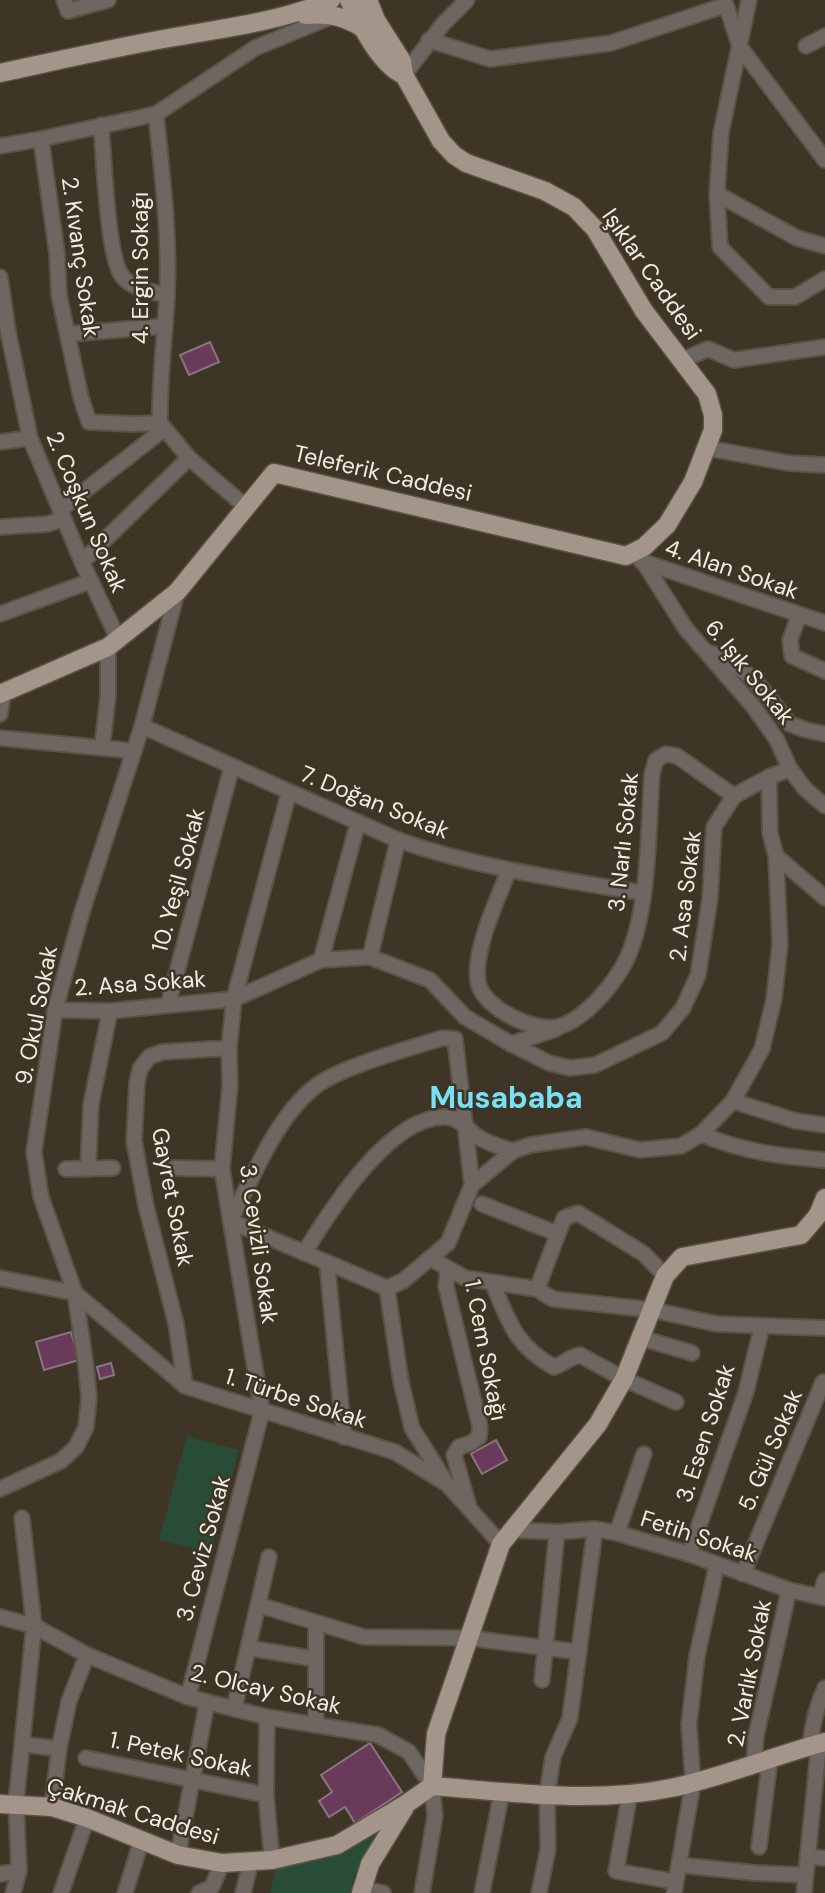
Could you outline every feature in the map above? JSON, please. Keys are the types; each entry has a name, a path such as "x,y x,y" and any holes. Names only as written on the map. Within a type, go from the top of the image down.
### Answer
{"main road":[{"path":"0,74 312,8 357,2"},
{"name":"Işıklar Caddesi","path":"357,2 370,24 402,61 404,75 441,141 466,163 545,191 574,207 595,229 644,311 707,394 713,415 713,430 693,482 667,525 644,547 626,556"},
{"path":"334,7 349,19 370,24"},
{"name":"Teleferik Caddesi","path":"2,693 113,643 177,592 274,473 626,556"},
{"path":"818,1744 668,1789 630,1793 547,1794 432,1786 436,1734 468,1638 508,1537 598,1424 624,1379 665,1276 682,1258 801,1235 818,1215 825,1198"},
{"name":"Çakmak Caddesi","path":"8,1804 52,1807 87,1818 178,1855 222,1863 272,1860 337,1845 432,1786"},
{"path":"362,1891 370,1864 406,1804"}],"street":[{"path":"66,5 108,0"},
{"path":"404,75 429,40 467,0"},
{"path":"749,0 721,133 717,194 720,247 769,297 795,297 825,279"},
{"path":"429,40 490,59 611,43 729,2 740,47 825,160"},
{"path":"0,146 156,114 255,48 334,7"},
{"path":"806,46 825,36"},
{"name":"4. Ergin Sokağı","path":"156,114 167,227 162,426"},
{"path":"101,125 113,255 123,278 142,289 167,295"},
{"name":"2. Kıvanç Sokak","path":"41,139 57,254 59,295 81,398 89,422 162,426"},
{"path":"717,194 797,239 825,246"},
{"name":"2. Coşkun Sokak","path":"0,277 4,332 30,438 91,581 113,643"},
{"path":"68,334 165,326"},
{"path":"682,360 708,349 734,360 825,347"},
{"path":"0,533 48,524 162,426 188,458 246,507"},
{"path":"0,442 30,438"},
{"path":"707,448 788,463 825,465"},
{"path":"82,562 188,458"},
{"path":"0,527 48,524"},
{"name":"4. Alan Sokak","path":"626,556 825,623"},
{"name":"6. Işık Sokak","path":"644,563 687,629 753,706 777,740 790,769 805,789 825,806"},
{"path":"0,614 91,581"},
{"name":"9. Okul Sokak","path":"0,1489 61,1461 76,1447 86,1427 89,1397 75,1293 41,1197 34,1152 55,1010 82,912 142,726 177,592"},
{"path":"799,615 790,640 792,656 825,671"},
{"path":"102,748 113,643"},
{"path":"707,652 723,657 753,678 790,724 825,734"},
{"path":"0,714 2,693"},
{"name":"7. Doğan Sokak","path":"142,726 398,840 439,855 643,893"},
{"path":"0,738 134,751"},
{"name":"3. Narlı Sokak","path":"510,1044 559,1027 581,1015 607,990 623,966 636,931 643,893 652,774 656,760 666,754 677,756 734,796"},
{"name":"10. Yeşil Sokak","path":"168,1005 232,766"},
{"name":"2. Asa Sokak","path":"55,1010 110,1011 234,999 321,960 370,957 430,980 465,1017 510,1044 550,1063 570,1068 596,1065 662,1033 684,1008 698,975 710,898 714,827 734,796 790,769"},
{"path":"472,1185 455,1039 442,1038 348,1070 313,1088 283,1120 230,1221 387,1288 403,1281 448,1243 472,1185 513,1151 530,1145 586,1137 640,1150 681,1146 701,1134 733,1101 762,1049 774,999 780,944 776,856 770,833 769,777"},
{"name":"3. Cevizli Sokak","path":"262,1411 222,1169 234,999 289,792"},
{"path":"321,960 358,822"},
{"path":"370,957 398,840"},
{"path":"776,856 825,898"},
{"path":"509,870 485,937 477,968 479,986 492,1007 513,1019 559,1027"},
{"path":"88,1169 91,1104 110,1011"},
{"name":"Gayret Sokak","path":"185,1387 176,1324 146,1206 134,1141 137,1083 140,1069 149,1057 162,1052 229,1048"},
{"path":"733,1101 796,1122 825,1125"},
{"path":"304,1253 359,1171 399,1135 432,1118 450,1117 477,1136 513,1151"},
{"path":"701,1134 730,1146 766,1154 825,1160"},
{"path":"66,1169 113,1168"},
{"path":"173,1168 222,1169"},
{"path":"482,1204 558,1234"},
{"path":"537,1289 564,1218 578,1213 644,1254 665,1276"},
{"path":"430,1258 465,1278 537,1289 554,1299 653,1310 716,1324 825,1328"},
{"path":"327,1263 344,1437"},
{"name":"1. Cem Sokağı","path":"448,1269 446,1286 480,1427 479,1437 458,1447 454,1455 469,1508"},
{"path":"0,1278 75,1293"},
{"path":"492,1282 517,1338 541,1360 554,1367 580,1355 624,1379 676,1402"},
{"path":"387,1288 401,1382 412,1428 447,1484"},
{"name":"1. Türbe Sokak","path":"75,1293 185,1387 395,1452 447,1484 469,1508 508,1537"},
{"name":"3. Esen Sokak","path":"689,1554 746,1392 762,1326"},
{"path":"641,1338 692,1353"},
{"name":"5. Gül Sokak","path":"743,1574 823,1382"},
{"name":"3. Ceviz Sokak","path":"188,1697 262,1411"},
{"path":"617,1533 644,1454"},
{"path":"13,1893 19,1871 8,1804 22,1744 34,1626 22,1518"},
{"path":"539,1893 548,1849 547,1794 554,1757 569,1718 595,1529"},
{"name":"Fetih Sokak","path":"508,1537 595,1529 617,1533 689,1554 789,1590 822,1598"},
{"path":"542,1681 557,1532"},
{"path":"234,1709 270,1556"},
{"path":"630,1793 616,1871 675,1887 693,1783 690,1724 698,1656 717,1564"},
{"path":"822,1598 825,1580"},
{"name":"2. Varlık Sokak","path":"759,1847 762,1762 756,1736 789,1590"},
{"path":"259,1605 364,1637 468,1638 579,1652"},
{"name":"2. Olcay Sokak","path":"0,1617 34,1626 87,1655 207,1703 267,1717 378,1735 409,1752 432,1786"},
{"path":"316,1623 316,1725"},
{"path":"249,1648 316,1659"},
{"path":"52,1807 59,1749 69,1701 87,1655"},
{"path":"804,1893 818,1744 811,1728 825,1688"},
{"path":"178,1855 207,1703"},
{"path":"267,1717 267,1795 272,1860"},
{"path":"22,1744 59,1749"},
{"name":"1. Petek Sokak","path":"86,1758 267,1795"},
{"path":"422,1893 435,1816 432,1786"},
{"path":"482,1893 502,1791"},
{"path":"61,1893 87,1818"},
{"path":"125,1893 142,1839"},
{"path":"808,1857 825,1857"},
{"path":"243,1893 251,1861"},
{"path":"199,1893 212,1887 222,1863"},
{"path":"679,1865 806,1875"},
{"path":"0,1874 19,1871"},
{"path":"362,1891 383,1893"}],"green space":[{"path":"187,1436 239,1450 211,1553 159,1540"},
{"path":"379,1832 354,1876 350,1893 270,1893 276,1867 338,1851"}],"building":[{"path":"210,342 219,362 189,375 180,355"},
{"path":"71,1332 79,1360 44,1370 36,1342"},
{"path":"111,1363 114,1375 100,1379 97,1367"},
{"path":"496,1440 507,1460 482,1474 471,1454"},
{"path":"370,1743 402,1792 355,1823 345,1807 329,1817 319,1801 332,1792 321,1775"}],"district":[{"name":"Musababa","path":"506,1098"}]}
